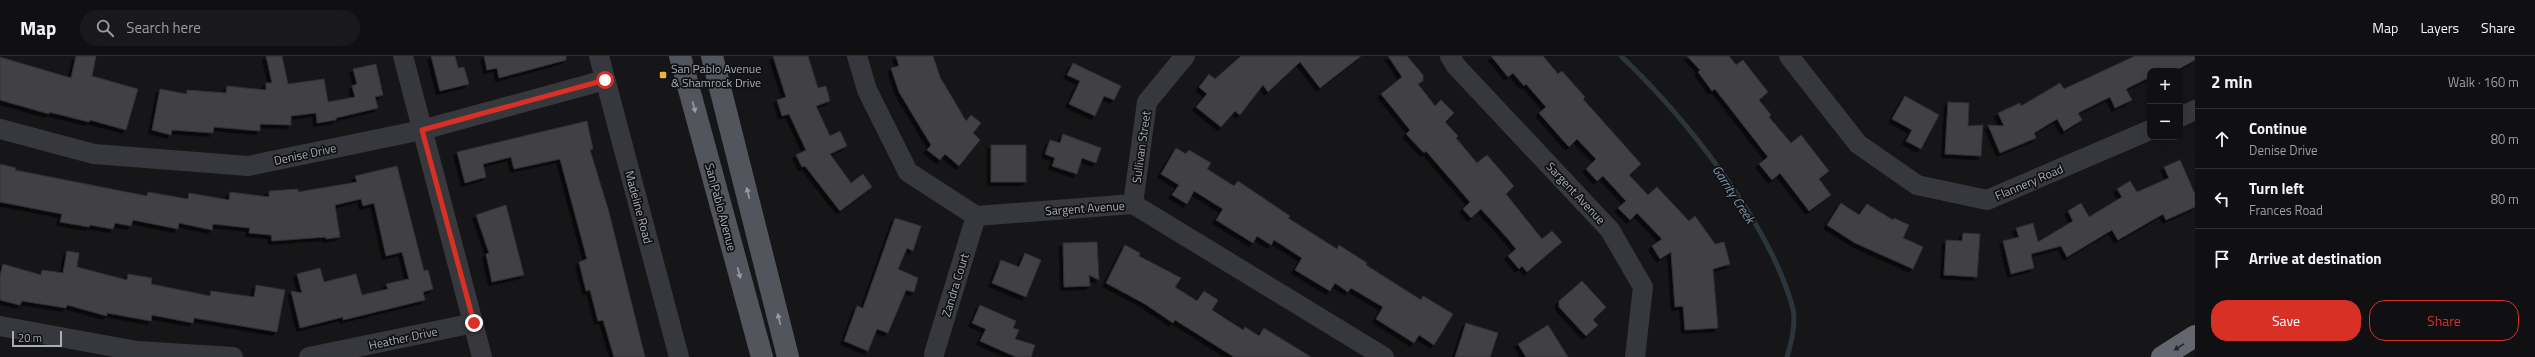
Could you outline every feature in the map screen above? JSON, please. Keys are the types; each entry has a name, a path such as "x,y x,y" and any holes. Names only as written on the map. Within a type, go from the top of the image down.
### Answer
{"highway":[{"path":"2162,357 2195,336"}],"main road":[{"name":"San Pablo Avenue","path":"680,56 762,357"},
{"path":"712,56 788,357"}],"street":[{"path":"403,56 482,357"},
{"name":"Madeline Road","path":"599,56 679,357"},
{"path":"857,56 867,90 908,172 976,216"},
{"name":"Sullivan Street","path":"1133,204 1147,102 1185,56"},
{"name":"Sargent Avenue","path":"1450,56 1456,66 1610,230 1643,287 1635,357"},
{"name":"Flannery Road","path":"1790,56 1858,144 1917,185 1987,200 2147,131"},
{"name":"Denise Drive","path":"0,129 94,154 248,166 422,130 605,80"},
{"path":"2183,116 2195,110"},
{"name":"Sargent Avenue","path":"976,216 1133,204 1384,357"},
{"name":"Zandra Court","path":"934,354 976,216"},
{"name":"Heather Drive","path":"309,357 474,323"},
{"path":"0,326 137,354 233,357"}],"building":[{"path":"76,56 96,56 92,76 138,89 126,130 90,120 89,122 49,112 49,114 0,100 0,57 71,78"},
{"path":"266,56 282,56 288,84 324,79 328,102 355,97 352,86 357,84 353,69 376,64 383,95 375,97 378,108 336,118 336,120 317,123 316,113 291,116 291,125 260,124 260,131 214,127 213,133 172,130 171,135 152,130 160,89 187,94 187,90 226,93 227,86 266,90 266,83 272,83"},
{"path":"431,56 455,56 458,68 464,67 469,84 440,91"},
{"path":"484,56 566,56 566,60 499,78 497,68 487,70"},
{"path":"773,56 808,56 818,88 826,86 830,101 816,106 830,136 840,131 847,146 830,154 851,183 863,174 872,187 840,211 805,166 802,167 796,155 806,150 789,114 782,116 777,100 786,97"},
{"path":"896,56 933,56 940,77 966,121 971,115 981,123 973,133 980,140 959,166 945,154 940,160 927,150 931,145 899,92 891,68 899,66"},
{"path":"1241,56 1361,56 1320,88 1300,62 1268,92 1263,85 1240,115 1235,111 1221,127 1196,107 1207,94 1199,87 1209,74 1215,79"},
{"path":"1388,56 1407,56 1423,75 1423,81 1418,84 1435,106 1441,100 1454,113 1445,122 1458,136 1456,138 1477,163 1487,155 1514,186 1506,194 1542,239 1552,231 1562,242 1527,272 1522,266 1519,269 1508,256 1516,249 1508,239 1481,209 1471,218 1463,209 1470,202 1426,151 1424,153 1406,134 1410,130 1381,94 1402,77"},
{"path":"1491,56 1543,56 1558,74 1562,71 1585,97 1583,99 1641,164 1629,175 1648,195 1657,187 1689,221 1695,216 1715,244 1724,242 1730,264 1713,269 1718,328 1685,330 1683,306 1675,307 1671,252 1660,259 1652,246 1662,239 1637,213 1630,220 1618,208 1626,201 1603,176 1597,181 1586,169 1596,159 1577,139 1569,147 1539,113 1546,107 1526,84 1524,86 1513,73 1508,77"},
{"path":"1687,56 1729,56 1736,65 1743,60 1768,92 1759,100 1771,115 1769,117 1791,143 1801,135 1829,171 1819,179 1831,195 1809,211 1780,173 1772,180 1759,164 1768,157 1715,89 1712,91 1698,72 1700,70"},
{"path":"2135,56 2195,56 2195,60 2180,68 2147,68 2147,78 2126,89 2132,100 2115,108 2110,97 2078,113 2082,120 2064,131 2057,119 2034,133 2036,138 2000,153 1988,125 2004,126 1998,113 2020,103 2021,106 2060,83 2064,89"},
{"path":"1073,63 1121,86 1114,100 1104,96 1095,116 1069,104 1080,81 1067,75"},
{"path":"1905,96 1939,115 1921,149 1906,141 1912,130 1892,119"},
{"path":"1948,102 1969,103 1968,126 1983,125 1981,156 1945,154"},
{"path":"587,121 593,149 590,150 609,212 645,357 614,357 603,320 598,321 590,290 586,291 579,262 587,259 560,159 514,169 511,157 483,164 486,177 465,183 457,152"},
{"path":"1063,134 1101,148 1096,163 1082,158 1077,174 1052,166 1055,158 1045,154 1050,140 1060,143"},
{"path":"991,145 1026,145 1026,182 991,182"},
{"path":"1176,148 1186,154 1189,150 1211,163 1207,169 1234,186 1238,181 1290,216 1288,218 1337,249 1339,245 1367,263 1366,265 1421,300 1423,296 1453,314 1434,345 1419,335 1414,343 1376,319 1383,307 1351,288 1348,292 1335,283 1330,291 1295,270 1302,258 1274,240 1271,245 1257,236 1253,243 1216,220 1223,209 1194,191 1187,204 1172,195 1179,185 1161,174"},
{"path":"2180,160 2195,194 2195,207 2166,220 2163,214 2118,240 2112,230 2067,257 2061,246 2031,254 2034,268 2011,274 2003,241 2019,237 2016,228 2033,223 2038,242 2073,221 2068,211 2081,203 2089,217 2122,197 2117,189 2130,181 2137,192 2169,178 2164,167"},
{"path":"0,164 16,168 15,170 147,196 148,192 188,199 189,193 229,200 230,192 269,197 269,191 298,189 298,192 357,182 355,176 397,166 424,271 428,270 433,289 423,292 425,300 343,320 343,317 300,328 291,291 302,293 297,274 320,268 324,282 356,274 362,295 388,289 386,284 409,279 402,252 386,256 374,203 363,206 361,199 335,205 340,237 326,239 326,237 272,241 271,235 249,233 250,228 213,224 212,230 179,223 178,229 133,220 131,226 115,223 113,229 90,225 89,227 60,222 62,214 0,202"},
{"path":"1841,203 1859,215 1867,204 1893,220 1894,218 1909,225 1903,238 1923,247 1913,269 1855,243 1827,225"},
{"path":"506,205 524,275 492,282 486,254 489,253 476,215"},
{"path":"895,218 921,226 913,251 907,248 898,269 918,278 914,292 906,290 888,333 877,329 868,351 844,341 857,306 863,308"},
{"path":"1963,233 1980,234 1977,277 1944,275 1946,240 1962,241"},
{"path":"1097,242 1099,280 1089,275 1090,286 1064,287 1063,243"},
{"path":"1125,245 1140,253 1139,256 1181,278 1175,287 1197,301 1204,291 1218,300 1212,310 1243,330 1245,327 1259,336 1264,328 1311,357 1234,357 1175,320 1173,323 1145,304 1106,283"},
{"path":"67,251 79,253 77,267 127,280 128,274 152,278 151,284 210,296 211,291 254,297 256,285 285,290 277,332 194,318 193,323 152,315 151,321 107,313 107,316 67,305 66,308 22,301 20,305 0,300 0,275 3,264 41,275 42,270 63,273"},
{"path":"1025,253 1041,260 1026,297 992,283 1001,260 1019,267"},
{"path":"1582,281 1606,307 1593,320 1598,325 1586,336 1559,307 1559,301"},
{"path":"980,305 1016,321 1013,328 1019,330 1015,339 1035,345 1031,357 1016,357 980,341 986,329 972,323"},
{"path":"1466,323 1498,333 1490,357 1455,357"},
{"path":"1548,325 1568,357 1526,357 1518,344"}],"waterway":[{"name":"Garrity Creek","path":"1621,56 1672,109 1697,140 1745,207 1765,242 1782,276 1793,309 1793,327 1787,357"}],"place":[{"name":"San Pablo Avenue & Shamrock Drive","path":"663,75"}],"route":[{"path":"474,323 422,130 605,80"}]}
